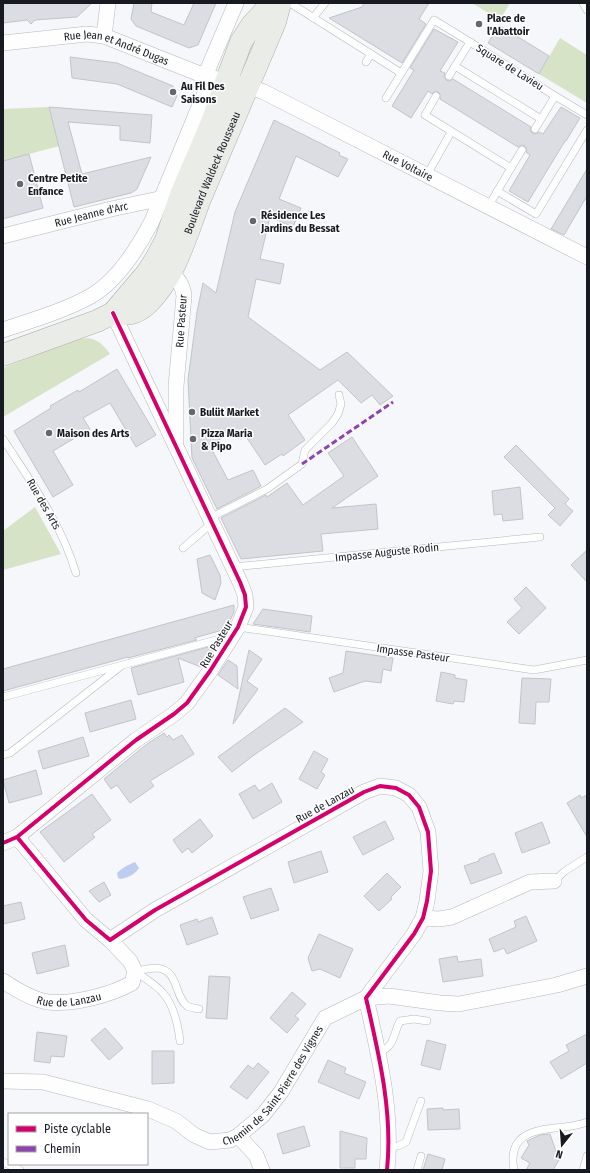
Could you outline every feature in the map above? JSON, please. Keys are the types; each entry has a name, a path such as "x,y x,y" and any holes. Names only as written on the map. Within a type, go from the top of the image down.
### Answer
{"main road":[{"name":"Boulevard Waldeck Rousseau","path":"6,350 98,321 113,313 147,274 168,234 172,196 213,120 214,79 237,51 252,25 264,12 276,3"},
{"name":"Boulevard Waldeck Rousseau","path":"113,313 133,314 140,310 148,303 170,272 181,251 200,199 275,22 280,3"}],"street":[{"path":"104,36 108,3"},
{"path":"214,79 236,3"},
{"name":"Rue Jean et André Dugas","path":"3,43 87,34 104,36 214,79"},
{"name":"Rue Voltaire","path":"214,79 248,86 264,92 401,157 427,175 587,257"},
{"path":"3,330 64,308 92,295 116,276 142,241 172,196"},
{"name":"Rue Jeanne d'Arc","path":"3,236 172,196"},
{"name":"Rue Pasteur","path":"170,272 183,288 184,296 176,386 176,446"},
{"name":"Rue Pasteur","path":"3,843 17,837 136,740 174,714 187,703 236,631 246,607 245,595 233,567 113,313"},
{"name":"Rue de Lanzau","path":"110,940 155,910 358,796 380,786 396,788 410,795 419,807 428,832 431,871 427,901 423,918 414,934 366,998"},
{"path":"17,837 86,920 110,940 130,961 135,971"},
{"path":"423,918 439,919 452,917 530,882 554,881"},
{"name":"Rue de Lanzau","path":"3,981 21,992 47,1002 75,1002 121,989 132,983 135,971"},
{"name":"Chemin de Saint-Pierre des Vignes","path":"3,1081 43,1082 148,1109 176,1121 194,1135 210,1142 230,1140 238,1136 263,1115 281,1092 325,1018 366,998 389,996 459,1004 557,985 587,976"},
{"path":"366,998 379,1052 386,1099 389,1147 387,1170"},
{"path":"238,1136 256,1155 262,1170"}],"lane":[{"path":"290,3 401,73"},
{"path":"313,18 325,3"},
{"path":"583,3 587,10"},
{"path":"386,98 434,20 470,42"},
{"name":"Square de Lavieu","path":"449,76 470,42 556,96 534,129"},
{"path":"366,62 371,54"},
{"path":"455,66 541,119"},
{"path":"436,96 425,116 511,168"},
{"path":"556,96 587,115"},
{"path":"497,191 536,214 587,130"},
{"path":"427,175 451,132"},
{"path":"488,207 522,150"},
{"path":"183,548 211,520 267,489 302,464 305,450 332,423 338,414 341,404 339,395"},
{"name":"Rue des Arts","path":"3,439 44,500 67,547 76,573"},
{"name":"Impasse Auguste Rodin","path":"233,567 540,537"},
{"path":"3,697 236,631"},
{"name":"Impasse Pasteur","path":"236,631 534,670 587,660"},
{"path":"3,755 10,753 124,663"},
{"path":"554,881 565,871 587,857"},
{"path":"135,971 158,968 168,972 176,982 183,1001 188,1006 199,1009"},
{"path":"135,971 163,992 169,1002 178,1026 180,1041"},
{"path":"379,1052 390,1047 400,1021 414,1019 427,1021"},
{"path":"389,1147 398,1146 406,1142 421,1101"},
{"path":"514,1170 512,1161 515,1149 522,1138 534,1132 548,1128 573,1126 587,1122"},
{"path":"416,1170 421,1156"},
{"path":"583,1170 587,1156"},
{"path":"9,1165 20,1170"}],"green space":[{"path":"472,3 510,3 500,20"},
{"path":"560,38 587,55 587,103 539,74"},
{"path":"49,107 59,146 3,161 3,109"},
{"path":"86,338 97,341 103,345 110,354 3,417 3,368 74,340"},
{"path":"35,507 61,554 3,570 3,531"}],"water":[{"path":"135,862 139,868 135,872 121,879 118,878 117,873"}],"building":[{"path":"3,3 92,3 77,17 35,20 31,24 27,20 3,23"},
{"path":"134,3 152,3 151,12 184,25 194,3 216,3 198,45 189,48 136,26 131,19"},
{"path":"364,3 429,3 419,19 426,24 402,63 329,18 362,7"},
{"path":"499,25 549,56 539,74 488,43"},
{"path":"434,29 458,42 440,71 445,73 444,76 446,80 449,81 453,79 531,127 530,131 535,134 539,132 543,134 561,107 580,118 528,202 509,191 530,155 526,152 527,150 525,146 522,145 518,147 440,99 440,94 438,92 434,92 432,94 428,91 411,118 392,106 414,70 410,68"},
{"path":"70,57 117,63 173,86 177,96 172,107 117,84 72,78"},
{"path":"49,107 152,115 150,143 120,140 120,126 68,122 82,174 151,157 137,189 131,193 74,207"},
{"path":"274,120 340,153 339,155 348,159 338,177 296,156 279,199 301,208 293,227 270,217 260,259 284,264 280,284 256,279 248,317 320,370 347,352 393,396 380,405 372,395 361,403 338,380 288,415 305,440 283,456 282,454 265,465 245,435 240,439 233,430 210,446 228,480 253,470 261,486 217,509 192,458 188,380 197,312 203,283 216,293 235,212"},
{"name":"Centre Petite Enfance","path":"29,154 43,208 3,219 3,161"},
{"path":"587,169 587,196 564,235 551,229"},
{"name":"Maison des Arts","path":"117,369 156,435 136,447 110,403 83,418 90,429 53,451 73,485 53,497 14,431 51,408 50,406 78,390 79,392"},
{"path":"352,437 378,476 332,508 376,504 378,529 321,534 323,551 241,559 221,518 266,495 267,497 287,483 303,505 344,476 328,453"},
{"path":"516,445 569,499 565,504 573,511 560,526 548,515 555,508 504,457"},
{"path":"520,487 523,519 503,521 502,514 494,515 492,491"},
{"path":"587,550 587,582 571,565"},
{"path":"210,555 220,575 221,583 215,600 202,593 197,559"},
{"path":"526,587 546,608 519,634 507,622 522,608 514,599"},
{"path":"234,605 234,612 226,629 194,638 197,640 3,691 3,669"},
{"path":"263,609 312,616 310,632 253,624"},
{"path":"208,647 213,650 201,667 178,658 184,682 138,695 131,668"},
{"path":"249,650 262,659 247,681 258,689 233,724"},
{"path":"346,651 393,658 391,671 383,669 381,683 365,681 334,692 329,678 343,673"},
{"path":"228,660 237,666 238,689 218,675"},
{"path":"441,672 455,675 455,678 467,680 464,702 454,701 453,704 436,701"},
{"path":"522,678 551,679 549,702 536,702 535,724 519,723"},
{"path":"131,700 136,719 90,732 85,713"},
{"path":"285,708 303,722 254,755 232,772 218,757"},
{"path":"164,733 167,737 169,735 173,740 182,735 194,754 150,781 154,786 130,803 117,785 111,789 104,779 147,744"},
{"path":"83,737 89,756 43,769 38,751"},
{"path":"314,751 328,759 321,772 325,775 317,789 299,779"},
{"path":"36,770 42,794 9,803 3,780"},
{"path":"272,783 282,802 253,819 239,794 255,785 259,791"},
{"path":"92,794 111,820 92,834 95,837 64,862 40,832"},
{"path":"580,795 581,798 587,795 587,837 567,803"},
{"path":"200,819 213,836 192,853 188,848 182,853 173,840"},
{"path":"385,821 394,839 363,855 353,837"},
{"path":"542,822 550,843 522,853 515,833"},
{"path":"321,851 328,872 294,883 288,862"},
{"path":"494,853 502,873 471,884 464,866 479,861 479,859"},
{"path":"387,873 401,887 391,897 392,899 379,911 364,896"},
{"path":"104,882 111,895 99,902 89,891"},
{"path":"271,888 279,910 251,919 243,897"},
{"path":"21,902 25,919 3,924 3,906"},
{"path":"526,916 537,941 507,954 504,948 494,952 489,939 516,927 514,921"},
{"path":"212,917 218,934 187,945 180,925 197,919 198,922"},
{"path":"319,934 353,949 340,978 320,969 312,971 308,958"},
{"path":"65,945 69,966 37,974 32,953"},
{"path":"457,956 458,962 481,959 483,976 443,982 439,959"},
{"path":"209,976 230,977 227,1019 206,1018"},
{"path":"292,992 306,1004 295,1016 299,1019 287,1033 270,1018"},
{"path":"105,1028 123,1048 109,1060 91,1040"},
{"path":"37,1032 67,1036 64,1057 51,1056 50,1063 34,1061"},
{"path":"587,1034 587,1063 561,1079 550,1062 569,1051 566,1045"},
{"path":"427,1040 446,1045 440,1070 421,1065"},
{"path":"152,1051 174,1051 174,1083 152,1084"},
{"path":"328,1060 346,1068 344,1073 366,1082 359,1099 318,1082"},
{"path":"258,1063 269,1072 247,1099 230,1087 248,1065 253,1069"},
{"path":"443,1108 443,1110 459,1109 460,1129 428,1130 427,1109"},
{"path":"304,1126 310,1146 283,1154 277,1134"},
{"path":"340,1131 367,1138 366,1159 355,1159 355,1168 340,1168"},
{"path":"550,1134 559,1160 553,1170 526,1170 530,1163 521,1158 529,1145 527,1141 540,1135"},
{"path":"428,1154 445,1159 442,1170 423,1170"}],"marked path":[{"path":"302,464 393,402"}],"cycle path":[{"path":"3,843 17,837 136,740 174,714 187,703 210,671 238,627 246,607 245,595 240,582 113,313"},
{"path":"17,837 86,920 110,940 155,910 364,792 380,786 396,788 409,795 419,807 428,832 431,871 427,901 423,918 414,934 366,998 384,1084 388,1127 387,1170"}],"place":[{"name":"Place de l'Abattoir","path":"479,24"},
{"name":"Au Fil Des Saisons","path":"173,92"},
{"name":"Centre Petite Enfance","path":"20,184"},
{"name":"Résidence Les Jardins du Bessat","path":"253,221"},
{"name":"Bulüt Market","path":"192,412"},
{"name":"Maison des Arts","path":"49,433"},
{"name":"Pizza Maria & Pipo","path":"193,439"}]}
